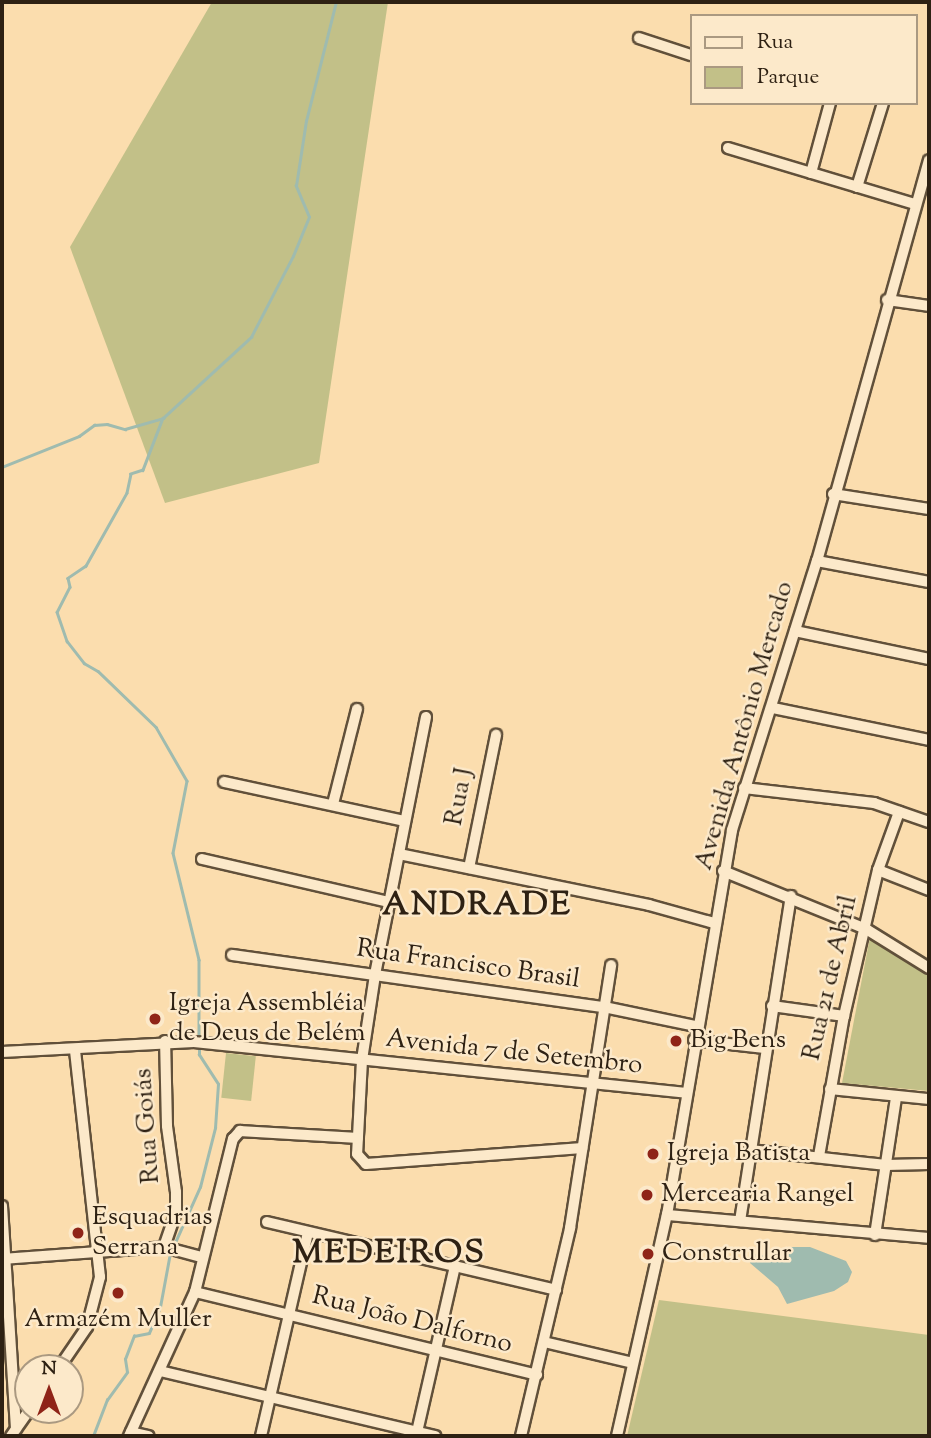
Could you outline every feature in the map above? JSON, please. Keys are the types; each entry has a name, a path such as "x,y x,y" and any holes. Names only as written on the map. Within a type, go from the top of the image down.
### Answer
{"street":[{"path":"639,38 690,55"},
{"path":"811,173 830,105"},
{"path":"857,187 882,105"},
{"path":"728,148 915,204"},
{"name":"Avenida Antônio Mercado","path":"617,1436 667,1214 723,871 744,788 773,708 817,561 887,300 929,160"},
{"path":"887,300 929,306"},
{"path":"833,494 929,509"},
{"path":"817,561 929,582"},
{"path":"795,631 929,659"},
{"path":"773,708 929,740"},
{"path":"333,804 357,709"},
{"path":"426,717 375,975 362,1060 357,1154 366,1164 582,1147"},
{"name":"Rua J","path":"469,867 496,735"},
{"path":"223,782 405,821"},
{"path":"744,788 874,803 929,822"},
{"name":"Rua 21 de Abril","path":"819,1156 844,1016 878,870 899,812"},
{"path":"399,854 469,867 714,923"},
{"path":"202,859 388,902"},
{"path":"878,870 929,890"},
{"path":"723,871 791,896 866,929 929,968"},
{"path":"740,1221 765,1048 791,896"},
{"name":"Rua Francisco Brasil","path":"232,955 604,1007 696,1026"},
{"path":"521,1436 556,1290 611,965"},
{"path":"772,1006 844,1016"},
{"path":"694,1040 765,1048"},
{"name":"Avenida 7 de Setembro","path":"2,1052 166,1041 194,1042 686,1093"},
{"name":"Rua Goiás","path":"166,1041 167,1126 176,1212 166,1248"},
{"path":"69,1354 87,1327 96,1302 100,1278 75,1049"},
{"path":"830,1089 929,1099"},
{"path":"875,1235 895,1097"},
{"path":"149,1436 130,1434 195,1292 201,1257 240,1130 358,1138"},
{"path":"750,1150 886,1164 929,1164"},
{"path":"2,1206 13,1433"},
{"path":"667,1214 929,1238"},
{"path":"267,1222 556,1290"},
{"path":"261,1436 308,1232"},
{"path":"4,1259 166,1248 201,1257"},
{"path":"183,1254 199,1276"},
{"path":"417,1432 455,1266"},
{"name":"Rua João Dalforno","path":"195,1292 537,1375"},
{"path":"544,1342 633,1363"},
{"path":"160,1371 435,1436"}],"green space":[{"path":"212,2 388,2 319,463 165,503 70,247"},
{"path":"870,937 929,974 929,1091 842,1083"},
{"path":"226,1053 256,1056 251,1101 221,1098"},
{"path":"659,1300 929,1335 927,1436 627,1436"}],"shaded area":[{"path":"790,1247 810,1247 846,1261 852,1272 848,1282 834,1291 787,1304 778,1287 750,1263 755,1254 771,1256"}],"waterway":[{"path":"163,418 251,337 293,256 309,217 296,186 306,121 336,2"},
{"path":"163,418 143,470 131,474 127,493 86,566 68,578 70,587 57,612 67,641 84,663 98,671 156,727 187,781 173,853 199,960 199,1038"},
{"path":"2,467 79,436 94,425 107,424 125,429 163,418"},
{"path":"173,1247 200,1187 215,1128 218,1084 199,1055 199,1044"},
{"path":"93,1436 107,1400 127,1372 125,1359 134,1336 149,1333 160,1307 170,1253"}],"place":[{"name":"Igreja Assembléia de Deus de Belém","path":"155,1019"},
{"name":"Big Bens","path":"676,1041"},
{"name":"Igreja Batista","path":"653,1154"},
{"name":"Mercearia Rangel","path":"647,1195"},
{"name":"Esquadrias Serrana","path":"78,1233"},
{"name":"Construllar","path":"648,1254"},
{"name":"Armazém Muller","path":"118,1293"}],"district":[{"name":"ANDRADE","path":"477,907"},
{"name":"MEDEIROS","path":"389,1255"}]}
